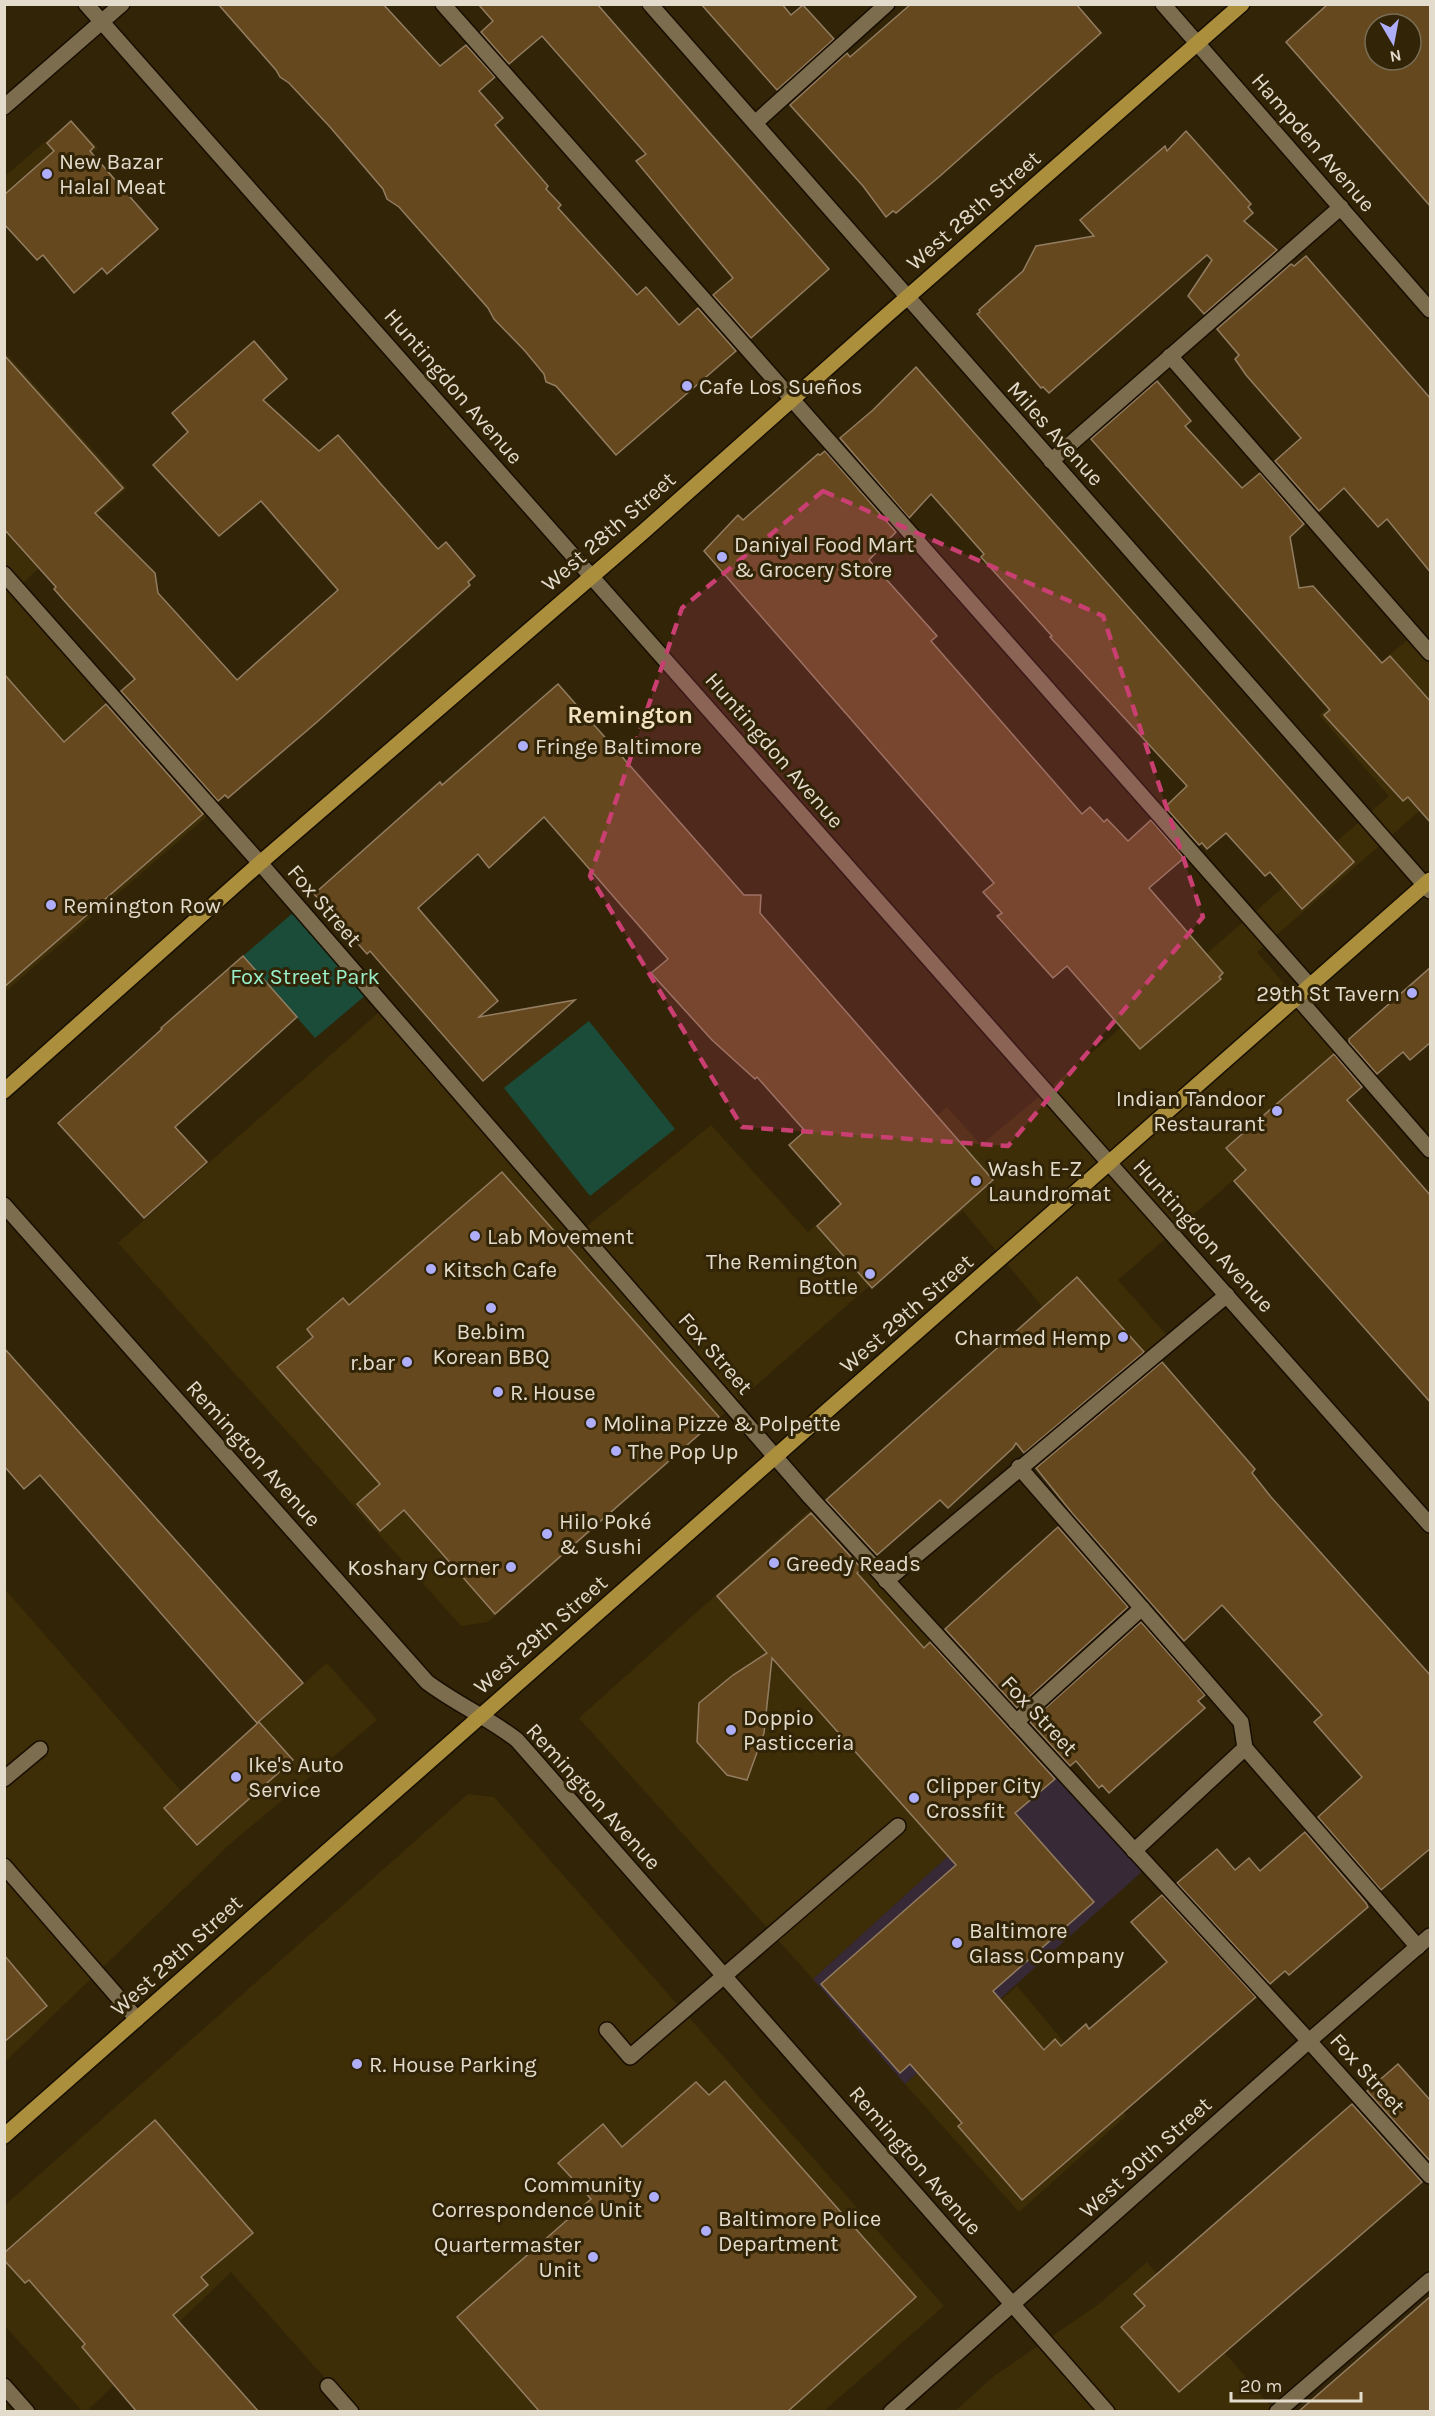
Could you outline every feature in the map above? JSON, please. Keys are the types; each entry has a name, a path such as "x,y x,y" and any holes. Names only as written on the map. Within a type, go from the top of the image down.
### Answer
{"main road":[{"name":"West 28th Street","path":"4,1091 260,863 591,576 1242,4"},
{"name":"West 29th Street","path":"4,2136 1310,986 1429,885"}],"street":[{"name":"Huntingdon Avenue","path":"86,4 1431,1525"},
{"path":"4,107 122,4"},
{"path":"443,4 791,401 1310,986"},
{"name":"Miles Avenue","path":"650,4 906,298 1429,885"},
{"path":"862,4 873,16"},
{"path":"755,123 887,4"},
{"name":"Hampden Avenue","path":"1163,4 1431,310"},
{"path":"1051,461 1341,207"},
{"path":"1170,356 1431,653"},
{"name":"Fox Street","path":"4,574 260,863 886,1581 1309,2040 1431,2176"},
{"path":"1297,998 1431,1150"},
{"name":"Remington Avenue","path":"4,1205 427,1682 452,1701 501,1727 517,1740 1107,2412"},
{"path":"886,1581 1019,1467 1227,1295"},
{"path":"1019,1467 1241,1722 1245,1748 1418,1947"},
{"path":"1016,1722 1142,1608"},
{"path":"1134,1851 1245,1748"},
{"path":"4,1779 39,1749"},
{"path":"607,2030 630,2057 898,1826"},
{"path":"4,1866 137,2019"},
{"name":"West 30th Street","path":"891,2412 1309,2040 1431,1936"},
{"path":"1277,2412 1431,2280"},
{"path":"4,2386 27,2412"},
{"path":"328,2386 351,2412"}],"highlighted area":[{"path":"823,491 1103,616 1203,917 1008,1146 742,1127 590,876 682,608"}],"shaded area":[{"name":"New Bazar Halal Meat","path":"71,120 98,148 5,230 5,176"},
{"path":"4,351 127,488 17,588 213,811 5,992"},
{"path":"1414,634 1430,653 1430,802 1257,952 1359,1071 1118,1280 1172,1341 1114,1393 963,1211 861,1293 488,1622 461,1626 118,1243 386,1006 581,1231 711,1125 808,1232 947,1107 981,1145 1109,1038 1389,796 1319,715"},
{"path":"817,1504 1047,1766 813,1979 579,1718"},
{"path":"4,1588 181,1791 327,1663 377,1720 229,1845 5,2062"},
{"name":"Baltimore Glass Company","path":"1047,1766 1145,1869 905,2084 813,1979"},
{"path":"468,1794 494,1797 944,2306 824,2411 354,2411 231,2272 87,2411 82,2411 5,2326 4,2206"},
{"path":"1017,1986 1126,2116 1019,2212 905,2084"},
{"path":"1147,2262 1273,2409 1269,2412 954,2412 994,2376 1099,2304"}],"green space":[{"name":"Fox Street Park","path":"294,912 366,995 315,1038 243,956"},
{"path":"589,1021 675,1129 590,1196 504,1088"}],"building":[{"path":"218,4 383,4 440,66 466,45 495,77 479,91 503,118 495,125 548,186 546,189 561,205 558,208 637,295 646,287 679,325 698,308 736,351 616,455 556,386 546,382 544,374 494,319 488,308 399,207 387,199 383,189 330,127 289,83 280,77"},
{"path":"478,4 597,4 829,269 751,338 713,295 733,278 636,161 646,154 542,36 509,64 481,32 493,21"},
{"path":"701,4 782,4 791,15 803,5 834,39 777,90"},
{"path":"911,4 1076,4 1101,33 940,176 896,213 893,211 886,217 863,186 790,105 847,53 850,57"},
{"path":"1328,4 1431,4 1431,207 1286,42"},
{"path":"71,121 94,147 90,151 158,229 107,274 102,268 74,293 43,255 37,260 4,224 4,195 54,151 47,143"},
{"path":"1186,131 1251,204 1248,207 1253,213 1244,221 1277,250 1204,314 1188,296 1212,260 1207,255 1049,393 1043,387 1041,388 977,314 979,310 1023,271 1036,246 1094,236 1080,220 1165,146 1167,151"},
{"path":"1306,256 1431,399 1431,573 1387,519 1378,527 1344,488 1319,511 1275,461 1301,438 1246,375 1235,359 1239,355 1217,329 1291,264 1294,266"},
{"path":"254,341 287,379 263,400 319,451 338,435 438,549 446,542 475,576 468,582 470,585 317,722 228,798 225,795 218,801 121,691 135,679 54,589 56,587 4,529 4,355 123,488 95,513 155,573 158,593 237,680 338,590 261,501 219,536 153,465 188,432 172,413"},
{"path":"916,367 1354,862 1302,909 1270,872 1265,876 1226,833 1207,849 1202,843 1199,845 1165,807 1187,786 1050,637 1052,636 981,557 984,554 931,494 909,518 840,438 873,410"},
{"path":"1157,381 1191,421 1185,426 1242,488 1260,473 1304,524 1290,537 1299,588 1313,586 1382,663 1390,656 1431,702 1431,823 1408,797 1403,801 1324,715 1330,710 1091,439"},
{"path":"825,451 896,532 869,560 937,636 931,641 1082,814 1090,807 1104,822 1107,819 1128,841 1151,820 1184,858 1149,888 1223,973 1219,977 1221,979 1140,1049 1067,966 1053,978 997,916 1002,913 983,892 994,883 704,551 738,515 743,520 818,454"},
{"name":"Remington Row","path":"4,674 64,742 106,704 203,814 4,987"},
{"path":"558,684 744,895 761,895 760,913 993,1180 872,1288 817,1226 841,1204 789,1145 805,1131 757,1077 755,1079 712,1040 651,973 668,959 544,817 489,868 478,854 418,908 498,1001 479,1017 575,1000 483,1081 370,951 367,954 314,894 440,782 442,785"},
{"path":"243,956 297,1017 175,1127 207,1162 144,1218 58,1123"},
{"path":"1431,967 1431,1042 1410,1060 1403,1052 1377,1074 1349,1042 1349,1039"},
{"path":"1334,1054 1362,1087 1347,1100 1431,1196 1431,1403 1234,1181 1246,1170 1226,1148"},
{"name":"R. House","path":"502,1172 719,1417 495,1614 404,1510 380,1531 357,1504 380,1484 277,1367 313,1337 307,1329 343,1298 349,1305"},
{"path":"1077,1277 1144,1352 1024,1453 1016,1443 948,1508 940,1500 877,1555 826,1500"},
{"path":"4,1348 303,1683 257,1723 40,1475 24,1489 4,1466"},
{"path":"1162,1362 1255,1469 1252,1473 1271,1497 1431,1676 1431,1848 1381,1890 1318,1817 1362,1777 1314,1722 1322,1715 1222,1605 1184,1641 1072,1513 1036,1468"},
{"path":"811,1513 862,1569 857,1573 924,1648 930,1642 1055,1779 1015,1813 1094,1902 993,1991 1044,2050 1055,2039 1061,2046 1086,2024 1089,2029 1167,1962 1131,1922 1162,1895 1256,1997 1022,2200 958,2126 962,2123 910,2064 900,2073 821,1984 956,1865 772,1658 764,1733 747,1780 727,1775 697,1742 699,1703 733,1675 767,1653 717,1596"},
{"path":"1058,1527 1128,1607 1017,1708 945,1629"},
{"path":"1141,1622 1205,1695 1198,1701 1205,1708 1109,1793 1102,1785 1099,1788 1076,1761 1070,1766 1030,1722"},
{"name":"Ike's Auto Service","path":"259,1722 293,1760 197,1845 164,1808"},
{"path":"1305,1832 1368,1907 1289,1975 1285,1971 1270,1984 1177,1883 1217,1849 1235,1870 1249,1858 1260,1871"},
{"path":"4,1955 47,2006 4,2042"},
{"path":"1398,2064 1431,2101 1431,2162 1367,2091"},
{"name":"Baltimore Police Department","path":"725,2081 916,2297 787,2412 540,2412 457,2317 591,2199 558,2163 603,2124 622,2147 696,2082 709,2095"},
{"path":"1352,2104 1422,2182 1179,2392 1121,2327 1145,2306 1134,2294"},
{"path":"155,2120 253,2233 201,2277 208,2285 173,2315 259,2412 137,2412 82,2347 85,2344 29,2280 25,2283 4,2260 4,2253"},
{"path":"1431,2296 1431,2412 1298,2412"}],"place":[{"name":"New Bazar Halal Meat","path":"47,174"},
{"name":"Cafe Los Sueños","path":"687,386"},
{"name":"Daniyal Food Mart & Grocery Store","path":"722,557"},
{"name":"Fringe Baltimore","path":"523,746"},
{"name":"Remington Row","path":"51,905"},
{"name":"29th St Tavern","path":"1412,993"},
{"name":"Indian Tandoor Restaurant","path":"1277,1111"},
{"name":"Wash E-Z Laundromat","path":"976,1181"},
{"name":"Lab Movement","path":"475,1236"},
{"name":"Kitsch Cafe","path":"431,1269"},
{"name":"The Remington Bottle","path":"870,1274"},
{"name":"Be.bim Korean BBQ","path":"491,1308"},
{"name":"Charmed Hemp","path":"1123,1337"},
{"name":"r.bar","path":"407,1362"},
{"name":"R. House","path":"498,1392"},
{"name":"Molina Pizze & Polpette","path":"591,1423"},
{"name":"The Pop Up","path":"616,1451"},
{"name":"Hilo Poké & Sushi","path":"547,1534"},
{"name":"Greedy Reads","path":"774,1563"},
{"name":"Koshary Corner","path":"511,1567"},
{"name":"Doppio Pasticceria","path":"731,1730"},
{"name":"Ike's Auto Service","path":"236,1777"},
{"name":"Clipper City Crossfit","path":"914,1798"},
{"name":"Baltimore Glass Company","path":"957,1943"},
{"name":"R. House Parking","path":"357,2064"},
{"name":"Community Correspondence Unit","path":"654,2197"},
{"name":"Baltimore Police Department","path":"706,2231"},
{"name":"Quartermaster Unit","path":"593,2257"}],"district":[{"name":"Remington","path":"630,715"}]}
